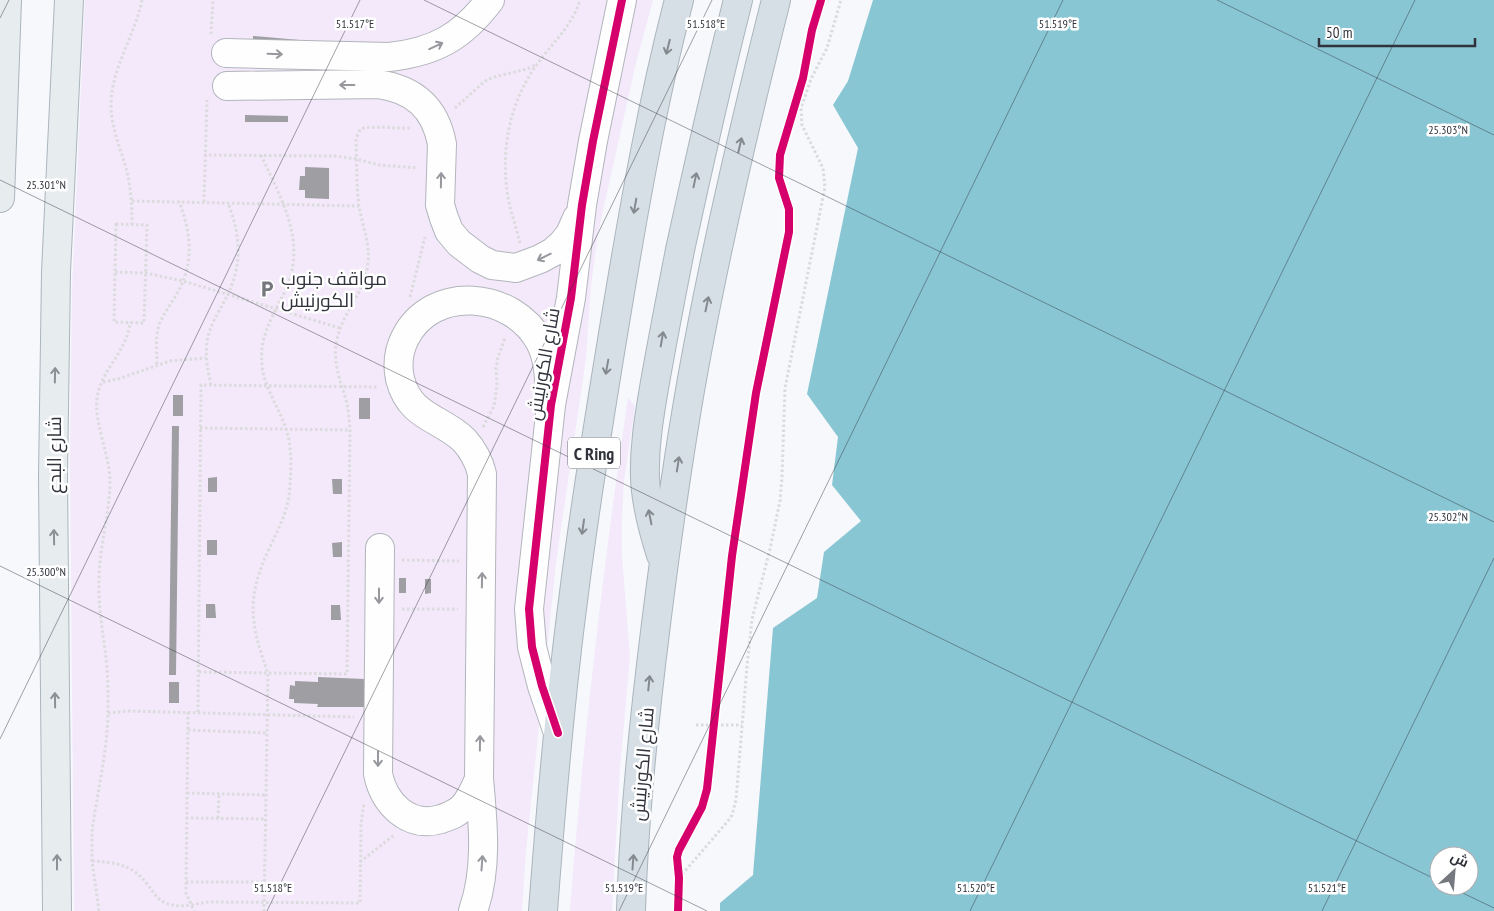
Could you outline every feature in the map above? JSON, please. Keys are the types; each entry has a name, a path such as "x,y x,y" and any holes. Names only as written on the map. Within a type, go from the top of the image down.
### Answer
{"highway":[{"name":"شارع الكورنيش","path":"542,911 558,734 574,594 599,415 654,102 680,0"},
{"path":"663,564 647,505 645,444 665,324 708,119 738,0"},
{"name":"شارع الكورنيش","path":"632,911 633,870 650,671 663,564 687,409 703,323 747,116 776,0"}],"main road":[{"path":"0,198 7,0"},
{"name":"شارع البدع","path":"57,911 54,456 56,272 69,0"}],"street":[{"path":"226,52 389,57 412,54 432,48 449,39 478,15 490,0"},
{"name":"شارع الكورنيش","path":"558,734 542,686 532,647 529,609 551,405 571,298 582,205 622,0"},
{"path":"227,86 377,84 395,87 407,92 426,106 440,134 442,144 440,205 449,231 468,252 492,265 516,268 553,252 570,234 582,205"},
{"path":"474,911 479,889 483,836 479,779 482,474 476,456 469,445 451,430 421,412 408,398 400,378 399,359 404,340 421,317 445,302 462,300 500,306 516,314 540,342 547,362 551,405"},
{"path":"388,554 378,718 378,774 381,787 395,808 413,819 437,820 458,812 472,794 479,779"}],"path":[{"path":"132,224 132,201 126,169 115,135 111,106 114,78 136,25 142,0"},
{"path":"525,265 507,191 506,144 512,112 523,87 537,64 570,23 580,0"},
{"path":"679,882 732,815 736,800 752,619 780,502 784,408 788,369 825,186 824,168 802,125 801,108 811,79 827,48 841,0"},
{"path":"198,672 347,674 350,430 346,400 341,386 335,354 336,340 340,328 364,283 368,264 368,245 360,206 356,140 362,129 421,127 435,122 447,115 485,81 527,69 537,64"},
{"path":"794,109 803,78"},
{"path":"204,155 335,156 379,165 441,170"},
{"path":"261,155 291,225 294,246 292,269 285,290 266,327 262,346 262,366 267,386 286,429 291,475 288,500 282,519 260,568 255,585 253,604 256,638 268,673 264,911"},
{"path":"132,201 360,206"},
{"path":"157,364 157,336 160,325 183,281 189,250 189,234 179,202"},
{"path":"211,385 206,358 207,342 211,326 228,295 235,277 238,258 238,239 235,221 228,203"},
{"path":"410,330 410,294 425,236 440,205"},
{"path":"116,224 147,225 144,322 114,322 115,272 116,224"},
{"path":"115,272 146,273 183,281 340,328"},
{"path":"469,445 486,423 494,406 498,357 516,314"},
{"path":"99,911 92,861 92,831 108,713 108,679 98,583 100,550 109,504 110,479 108,460 97,411 97,399 102,382 130,333 130,322"},
{"path":"102,382 124,377 157,364 176,360 206,358"},
{"path":"198,712 201,385 403,387"},
{"path":"200,428 350,430"},
{"path":"388,554 482,562"},
{"path":"108,713 128,711 198,712 378,718"},
{"path":"188,712 186,893 190,906 194,911"},
{"path":"712,734 714,715"},
{"path":"696,725 742,725"},
{"path":"188,730 267,733"},
{"path":"92,861 124,865 135,871 157,897 166,903 176,906 190,906 208,902 360,903 363,805 378,774"},
{"path":"187,793 266,795"},
{"path":"218,818 219,794"},
{"path":"186,818 266,820"},
{"path":"360,863 413,819"},
{"path":"678,864 679,882"},
{"path":"186,882 265,882"}],"shaded area":[{"path":"85,0 653,0 635,67 598,233 591,286 586,358 556,563 526,851 522,911 74,911 70,463 72,288"},
{"path":"628,397 635,407 624,481 622,556 630,657 620,768 612,911 570,911 594,654"}],"water":[{"path":"873,0 1494,0 1494,911 720,911 720,903 753,875 773,628 817,598 824,552 861,521 832,485 838,437 807,394 858,148 833,105 848,81"}],"building":[{"path":"253,36 311,41 311,47 253,43"},
{"path":"245,115 288,116 288,122 245,122"},
{"path":"305,167 329,168 329,199 305,198 305,190 299,190 300,176 305,176"},
{"path":"173,395 183,395 183,416 173,416"},
{"path":"359,398 370,398 370,419 359,419"},
{"path":"172,426 179,426 176,675 169,675"},
{"path":"217,477 217,492 208,492 208,478"},
{"path":"332,479 342,479 342,494 333,494"},
{"path":"207,540 217,540 217,555 207,555"},
{"path":"342,542 342,557 333,557 332,543"},
{"path":"399,578 406,578 406,593 399,593"},
{"path":"425,579 431,579 431,593 425,594"},
{"path":"206,604 215,604 216,618 206,618"},
{"path":"331,605 340,605 341,620 331,620"},
{"path":"318,677 364,679 364,707 317,707 318,704 294,703 294,699 289,699 290,685 295,686 295,681 318,682"},
{"path":"169,682 179,682 179,703 169,703"}],"cycle path":[{"path":"558,733 542,686 532,647 529,609 551,405 571,298 582,205 593,141 622,0"},
{"path":"678,911 679,878 677,857 702,807 707,789 732,556 756,393 789,232 789,209 779,178 780,155 803,78 812,30 821,0"}],"place":[{"name":"مواقف جنوب الكورنيش","path":"267,289"}]}
